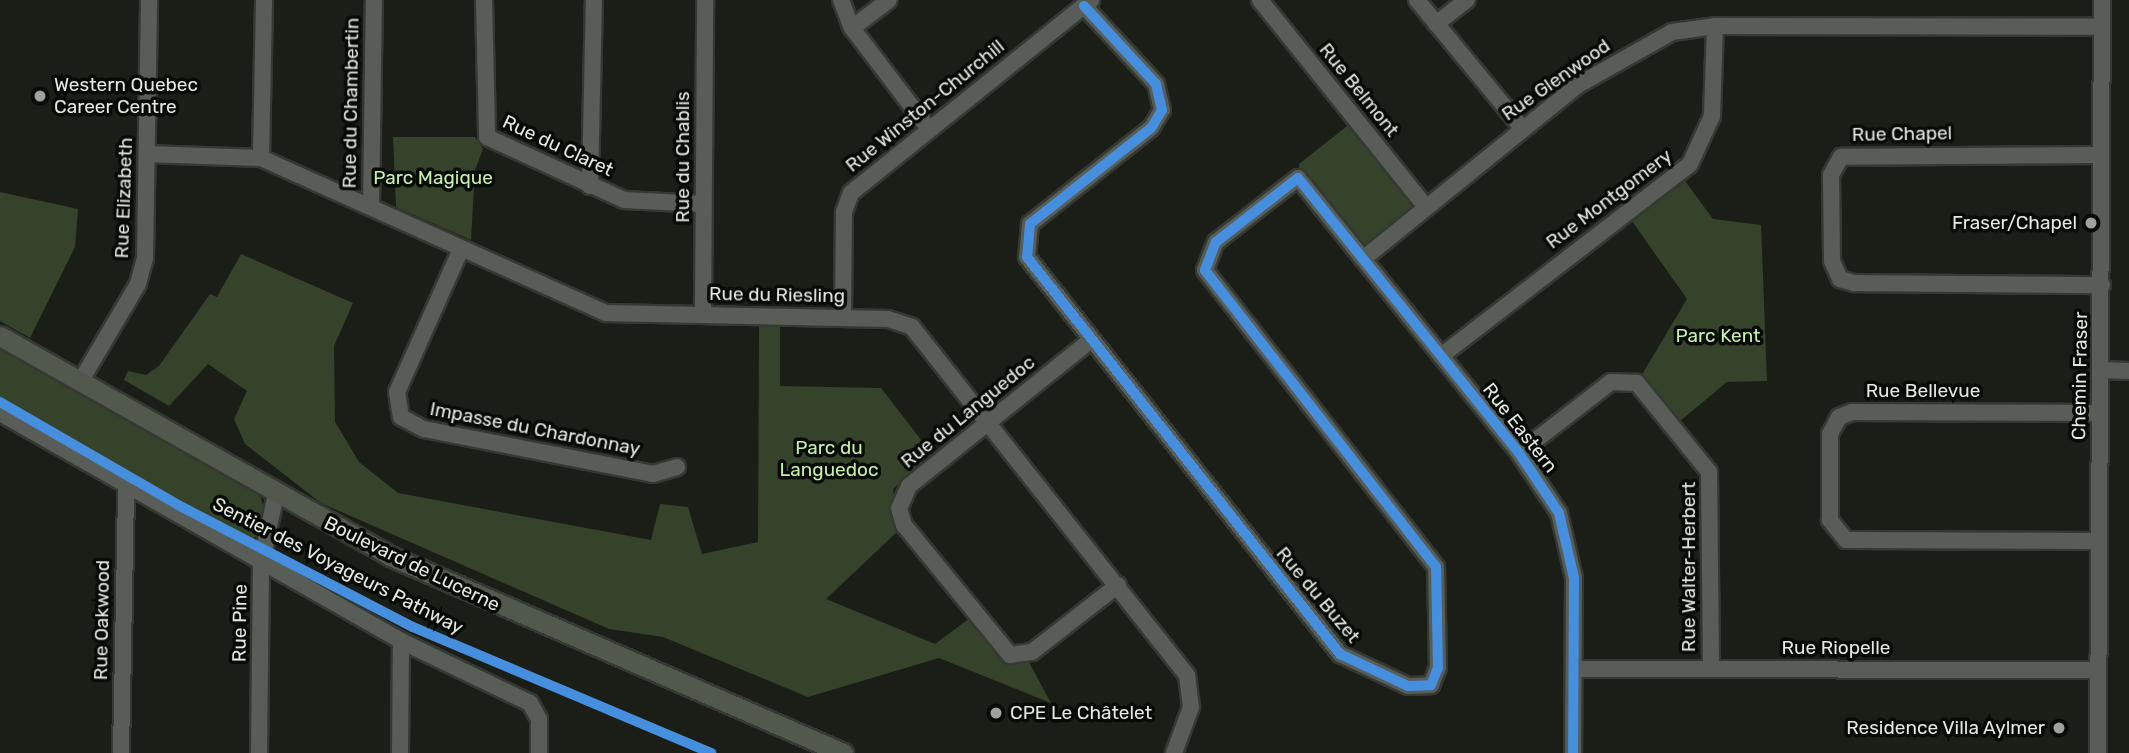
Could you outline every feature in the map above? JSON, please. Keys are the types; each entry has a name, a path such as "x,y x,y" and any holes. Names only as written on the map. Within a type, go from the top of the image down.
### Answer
{"main road":[{"name":"Boulevard de Lucerne","path":"0,336 276,494 480,598 843,753"}],"street":[{"name":"Rue Elizabeth","path":"80,382 142,271 148,154 149,0"},
{"path":"261,158 264,0"},
{"name":"Rue du Chambertin","path":"370,206 374,0"},
{"name":"Rue du Claret","path":"484,0 485,133 590,186 632,202 704,204"},
{"path":"590,186 594,0"},
{"name":"Rue du Chablis","path":"703,314 705,0"},
{"path":"841,0 852,28 929,129"},
{"path":"852,28 889,0"},
{"name":"Rue Belmont","path":"1260,0 1426,207"},
{"path":"1417,0 1522,128"},
{"path":"1436,24 1467,0"},
{"name":"Chemin Fraser","path":"2098,753 2102,0"},
{"name":"Rue Winston-Churchill","path":"843,318 846,203 929,129 1088,3"},
{"name":"Rue du Buzet","path":"1088,3 1156,84 1163,102 1151,128 1026,233 1027,257 1340,654 1408,686 1431,685 1438,668 1436,567 1205,270 1216,242 1298,178"},
{"name":"Rue Glenwood","path":"1363,259 1522,128 1600,71 1660,38 1715,26 2102,27"},
{"name":"Rue Montgomery","path":"1441,356 1690,164 1712,116 1715,26"},
{"name":"Rue du Riesling","path":"148,154 261,158 606,313 843,318 912,327 1187,675 1191,707 1174,753"},
{"name":"Rue Chapel","path":"2101,155 1841,157 1831,175 1831,237 1833,268 1854,283 2102,285"},
{"name":"Rue Eastern","path":"1298,178 1519,453 1550,496 1569,544 1574,669 1573,753"},
{"name":"Impasse du Chardonnay","path":"461,249 397,392 407,423 653,474 677,467"},
{"name":"Rue du Languedoc","path":"1091,340 909,486 899,508 904,525 998,645 1010,655 1032,652 1118,585"},
{"path":"2102,370 2129,371"},
{"name":"Rue Walter-Herbert","path":"1519,453 1611,382 1637,383 1709,472 1710,669"},
{"name":"Rue Bellevue","path":"2099,541 1846,540 1830,520 1830,434 1839,417 1852,412 2100,413"},
{"path":"0,413 261,564 401,641 535,707 538,753"},
{"name":"Rue Oakwood","path":"121,753 126,487"},
{"name":"Rue Pine","path":"259,753 261,564 276,494"},
{"path":"400,753 401,641"},
{"name":"Rue Riopelle","path":"1574,669 2098,670"}],"green space":[{"path":"1356,119 1426,207 1363,259 1298,178 1299,164"},
{"name":"Parc Magique","path":"393,137 475,137 483,149 475,170 471,240 396,207"},
{"name":"Parc Kent","path":"1680,174 1713,219 1761,225 1767,381 1727,382 1674,426 1637,383 1687,299 1627,214"},
{"path":"0,192 78,209 75,247 30,338 0,321"},
{"name":"Parc du Languedoc","path":"241,254 353,303 334,346 335,422 359,462 398,493 651,540 660,504 688,507 702,554 758,542 759,326 780,325 780,386 881,388 932,454 893,489 898,531 826,599 935,644 974,615 998,645 1025,655 1051,703 939,658 808,697 663,637 609,629 321,503 245,444 234,419 247,391 208,364 169,406 124,380 128,371 146,375 159,366 210,294 217,297"},
{"path":"0,337 259,491 265,512 260,535 249,541 0,398"}],"cycle path":[{"path":"1084,6 1156,84 1162,110 1151,128 1030,224 1027,257 1340,654 1408,686 1431,685 1438,668 1436,567 1205,270 1216,242 1298,178 1519,453 1559,513 1574,578 1573,753"},
{"name":"Sentier des Voyageurs Pathway","path":"0,402 182,507 413,627 711,753"}],"place":[{"name":"Western Quebec Career Centre","path":"40,96"},
{"name":"Fraser/Chapel","path":"2091,223"},
{"name":"CPE Le Châtelet","path":"996,713"},
{"name":"Residence Villa Aylmer","path":"2059,728"}]}
